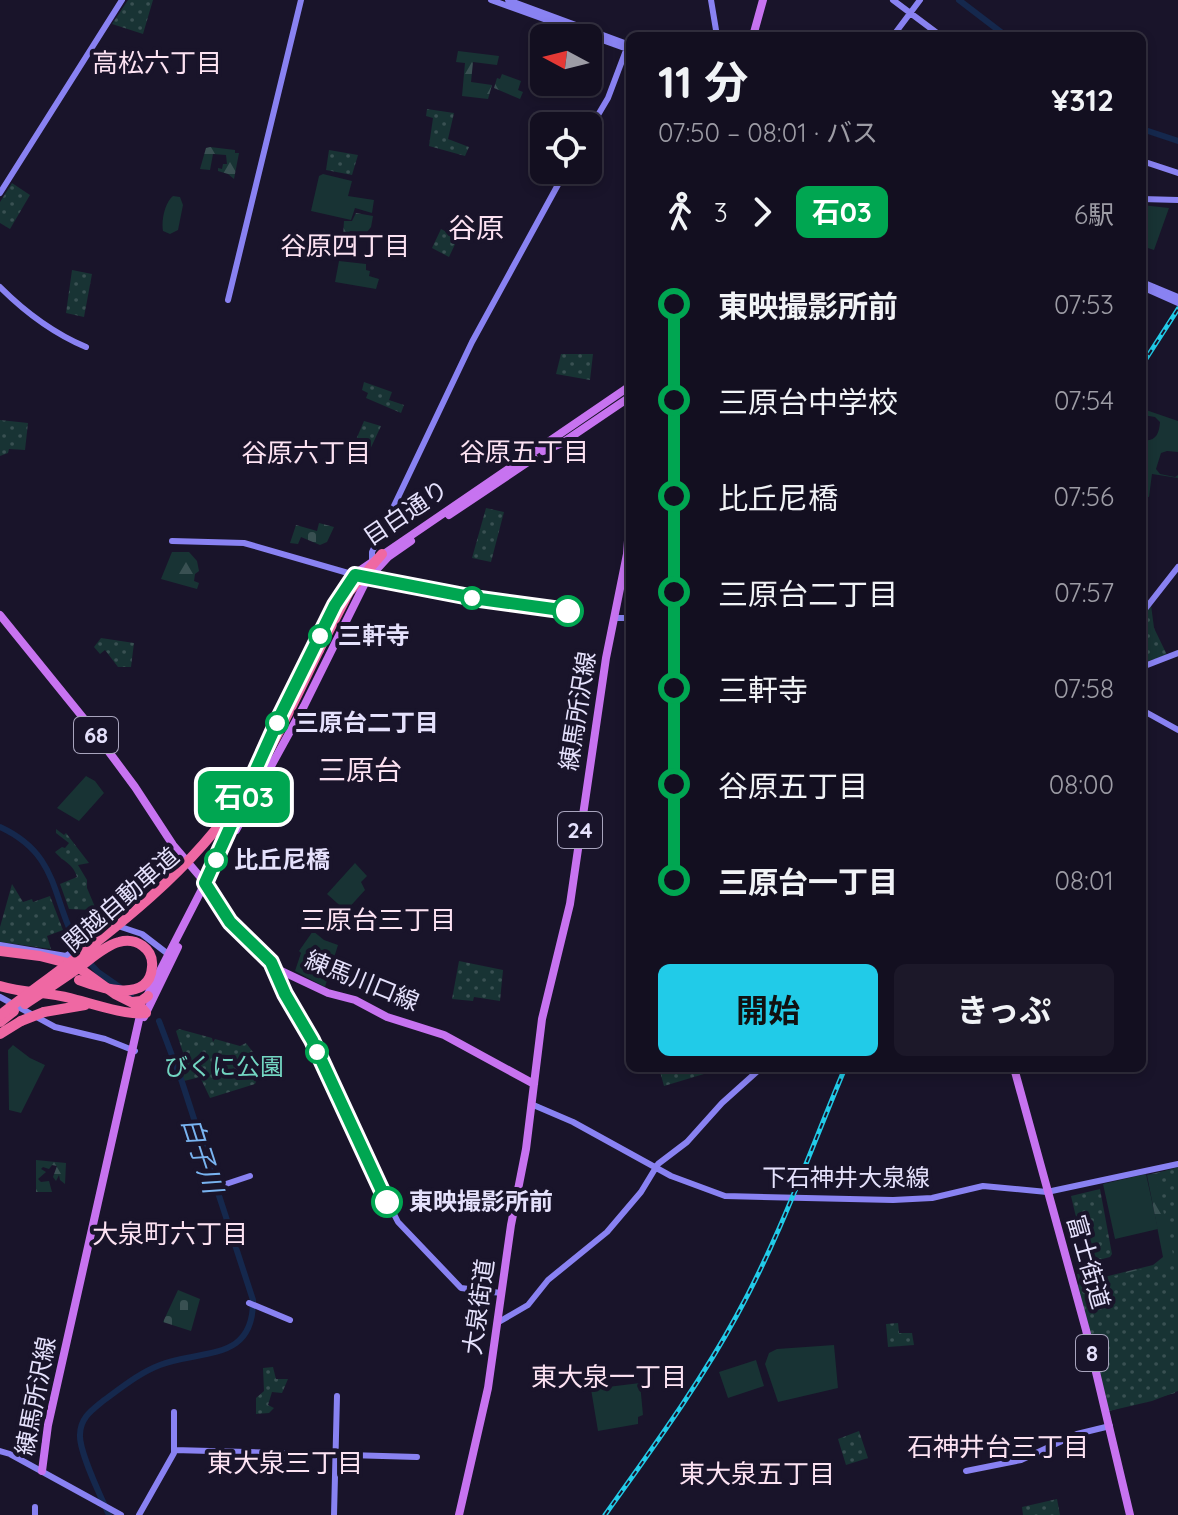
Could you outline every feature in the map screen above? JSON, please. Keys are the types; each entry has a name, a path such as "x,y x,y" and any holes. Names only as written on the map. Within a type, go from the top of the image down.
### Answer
{"highway":[{"name":"関越自動車道","path":"0,1015 122,923 174,878 200,849 256,774 368,569"},
{"name":"関越自動車道","path":"0,1022 138,917 210,846 269,761 322,652"},
{"path":"0,950 34,961 79,980 113,990 133,990 149,979 152,960 146,949 137,942 117,942 14,1011"},
{"path":"0,950 75,965 138,1010"},
{"path":"0,986 70,998 91,1005 138,1010"},
{"path":"136,1026 135,1017 148,996"},
{"path":"0,1034 44,1012 91,1005"}],"main road":[{"path":"751,32 761,0"},
{"name":"目白通り","path":"368,569 626,389"},
{"path":"543,451 562,443 626,397"},
{"name":"目白通り","path":"368,569 626,397"},
{"name":"練馬所沢線","path":"531,1104 542,1019 570,904 626,559"},
{"name":"練馬川口線","path":"0,615 88,724 230,922 262,952 273,967 328,993 355,1000 387,1017 444,1035 534,1084"},
{"name":"練馬所沢線","path":"148,996 206,885 274,730 322,652"},
{"name":"練馬所沢線","path":"42,1471 48,1425 133,1050 138,1010 253,794 287,738 322,652"},
{"path":"274,730 277,739 287,738"},
{"path":"268,744 277,742 279,751"},
{"name":"練馬所沢線","path":"133,1050 136,1026"},
{"name":"富士街道","path":"1015,1072 1110,1426 1130,1515"},
{"name":"大泉街道","path":"459,1515 488,1388 531,1104"}],"street":[{"path":"0,193 122,0"},
{"path":"228,300 301,0"},
{"path":"491,0 626,46"},
{"path":"508,0 626,46"},
{"path":"711,0 716,32"},
{"path":"893,0 936,32"},
{"path":"896,32 920,0"},
{"path":"600,112 626,54"},
{"path":"1146,162 1178,173"},
{"path":"172,541 244,543 368,569 372,552 472,342 558,184"},
{"path":"1146,199 1178,200"},
{"path":"1146,286 1175,299 1178,288"},
{"path":"0,287 27,312 61,335 86,347"},
{"path":"1146,608 1178,567"},
{"path":"614,618 626,618"},
{"path":"1146,665 1178,653"},
{"path":"1146,712 1178,730"},
{"path":"0,950 64,956 115,925 142,934 168,954"},
{"path":"273,967 312,1040 360,1148 398,1222 461,1288 501,1293"},
{"path":"0,997 57,1028 103,1038 133,1050"},
{"path":"497,1323 528,1305 548,1280 611,1228 656,1168 687,1142 722,1103 757,1072"},
{"name":"下石神井大泉線","path":"531,1104 573,1122 671,1176 725,1196 812,1200 924,1199 983,1186 1047,1192 1178,1164"},
{"path":"217,1187 250,1176"},
{"path":"252,1304 290,1320"},
{"path":"334,1515 337,1396"},
{"path":"139,1515 174,1450 174,1412"},
{"path":"966,1471 1021,1460 1077,1434 1110,1426"},
{"path":"174,1450 417,1457"},
{"path":"0,1451 121,1515"}],"green space":[{"path":"128,0 153,0 143,34 112,24"},
{"path":"458,51 499,56 497,65 473,62 471,82 492,85 488,99 462,96 465,63 456,62"},
{"path":"502,74 521,81 518,90 523,92 520,99 494,88"},
{"path":"427,109 454,113 448,139 469,147 465,156 429,146 433,118 426,116"},
{"path":"206,148 239,153 234,179 218,171 223,164 227,164 226,155 213,154 210,170 200,169"},
{"path":"329,150 358,155 352,175 326,170"},
{"path":"323,174 352,181 348,196 374,200 372,213 355,208 351,220 311,211 319,176"},
{"path":"12,183 30,195 10,229 0,223 0,202"},
{"path":"173,196 180,197 183,205 178,230 170,234 163,231 163,222 166,207"},
{"path":"1146,205 1169,208 1154,250 1146,247"},
{"path":"356,213 373,216 371,227 367,232 350,231 343,237 344,221 352,221"},
{"path":"441,229 458,238 449,257 432,248"},
{"path":"339,261 366,264 369,276 379,279 376,289 335,282"},
{"path":"72,270 92,274 84,317 66,313"},
{"path":"561,354 593,354 590,380 556,374"},
{"path":"364,382 392,392 389,400 404,405 401,413 366,398 368,393 362,390"},
{"path":"1146,410 1178,421 1178,452 1161,453 1156,469 1160,474 1178,475 1178,478 1152,474 1149,497 1146,497 1146,440 1151,440 1159,430 1160,422 1155,417 1146,416"},
{"path":"0,420 28,423 25,450 9,449 8,453 0,456"},
{"path":"364,421 381,426 367,456 353,447"},
{"path":"486,508 504,512 491,562 472,558"},
{"path":"319,523 334,527 327,542 320,545 301,537 298,544 290,543 296,525 317,531"},
{"path":"172,552 189,552 197,561 199,571 194,581 199,583 197,589 161,579"},
{"path":"1151,605 1154,628 1167,655 1146,662 1146,614"},
{"path":"101,638 134,643 131,667 118,667 105,650 100,654 94,647"},
{"path":"86,776 95,781 104,793 79,821 57,808"},
{"path":"56,829 64,835 66,833 89,863 78,865 87,880 95,907 93,910 69,909 60,884 77,877 55,852 69,843 56,833"},
{"path":"355,863 367,876 361,882 365,890 346,911 327,894"},
{"path":"12,884 23,902 50,896 63,930 47,936 51,949 0,942 0,927"},
{"path":"313,931 324,940 338,945 325,987 295,971 299,951"},
{"path":"459,961 503,970 500,1001 474,997 473,1001 452,999"},
{"name":"びくに公園","path":"179,1029 212,1038 213,1042 215,1039 240,1046 246,1043 263,1065 255,1084 210,1098 200,1077 184,1081 181,1072 188,1068 176,1031"},
{"path":"13,1045 45,1065 21,1113 9,1110 8,1050"},
{"path":"660,1072 704,1074 664,1086"},
{"path":"36,1160 66,1163 65,1184 59,1175 56,1181 53,1177 57,1166 52,1165 49,1169 43,1167 41,1169 46,1172 38,1179 41,1182 49,1181 52,1192 36,1192"},
{"path":"1178,1167 1178,1391 1109,1411 1077,1285 1175,1263 1155,1174"},
{"path":"1178,1168 1175,1393 1109,1411 1077,1274 1087,1272 1087,1265 1092,1264 1096,1279 1153,1265 1163,1257 1147,1175"},
{"path":"1146,1174 1158,1229 1115,1239 1103,1184"},
{"path":"1100,1189 1112,1254 1087,1263 1071,1196"},
{"path":"178,1290 200,1299 191,1331 163,1322"},
{"path":"898,1323 899,1333 912,1333 914,1345 888,1347 886,1324"},
{"path":"834,1345 838,1388 778,1402 765,1364 769,1353 777,1349"},
{"path":"756,1360 764,1386 728,1398 719,1372"},
{"path":"273,1367 276,1379 288,1379 282,1393 272,1392 268,1405 274,1408 269,1413 256,1414 256,1398 264,1391 263,1368"},
{"path":"640,1383 643,1415 638,1417 638,1424 598,1431 591,1389"},
{"path":"859,1431 868,1458 846,1465 838,1439"},
{"path":"1057,1499 1060,1515 1023,1515 1022,1507"}],"waterway":[{"path":"959,0 1001,32"},
{"path":"1146,130 1178,141"},
{"name":"白子川","path":"0,827 20,839 45,866 81,950"},
{"name":"白子川","path":"87,960 98,972 131,995"},
{"name":"白子川","path":"109,1515 83,1452 80,1435 84,1419 103,1401 152,1368 235,1344 245,1334 251,1320 253,1300 159,1021"}],"railway":[{"path":"1146,359 1178,309"},
{"path":"605,1515 691,1392 737,1315 781,1224 843,1072"}],"bus line":[{"name":"石03","path":"387,1202 312,1040 278,982 271,962 230,922 205,883 281,714 335,605 355,575 480,599 568,611"}],"place":[{"name":"三軒寺","path":"320,636"},
{"name":"三原台二丁目","path":"277,723"},
{"name":"比丘尼橋","path":"216,860"},
{"name":"東映撮影所前","path":"387,1202"}],"district":[{"name":"高松六丁目","path":"157,63"},
{"name":"谷原","path":"476,228"},
{"name":"谷原四丁目","path":"345,246"},
{"name":"谷原五丁目","path":"524,452"},
{"name":"谷原六丁目","path":"306,453"},
{"name":"三原台","path":"360,770"},
{"name":"三原台三丁目","path":"378,920"},
{"name":"大泉町六丁目","path":"170,1234"},
{"name":"東大泉一丁目","path":"609,1377"},
{"name":"石神井台三丁目","path":"998,1447"},
{"name":"東大泉三丁目","path":"285,1463"},
{"name":"東大泉五丁目","path":"757,1474"}]}
